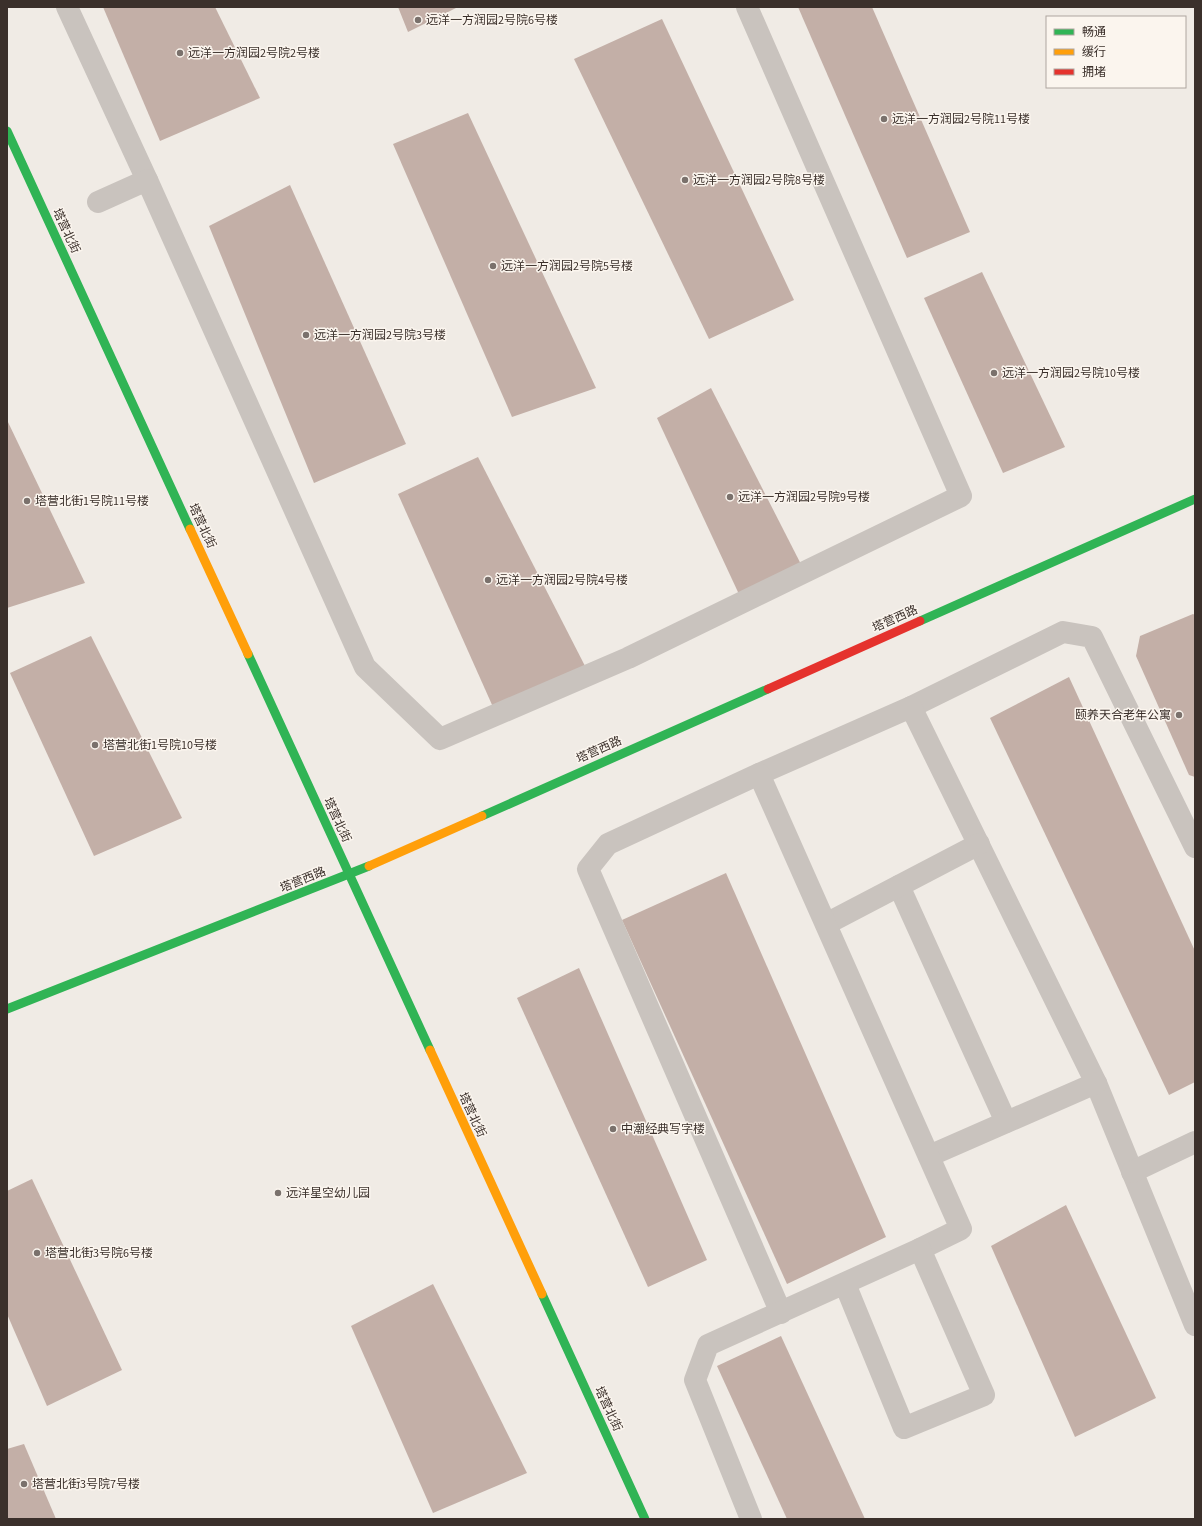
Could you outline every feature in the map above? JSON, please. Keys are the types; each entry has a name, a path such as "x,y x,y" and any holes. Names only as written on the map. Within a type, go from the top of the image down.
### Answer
{"street":[{"path":"67,7 147,180 365,667 440,739 628,658 961,496 747,7"},
{"name":"塔营北街","path":"7,131 645,1519"},
{"path":"98,202 147,180"},
{"name":"塔营西路","path":"7,1009 349,875 1195,499"},
{"path":"781,1313 588,869 608,844 759,774 911,707 1062,632 1092,637 1195,847"},
{"path":"911,707 1096,1083 1195,1325"},
{"path":"751,1519 695,1380 708,1345 845,1284 961,1229 759,774"},
{"path":"826,924 979,844"},
{"path":"899,886 1006,1122"},
{"path":"928,1156 1096,1083"},
{"path":"1132,1172 1195,1142"},
{"path":"845,1284 904,1428 984,1395 920,1249"}],"building":[{"name":"远洋一方润园2号院2号楼","path":"103,7 215,7 260,98 160,141"},
{"name":"远洋一方润园2号院6号楼","path":"398,7 458,7 408,32"},
{"name":"远洋一方润园2号院11号楼","path":"798,7 872,7 970,232 907,258"},
{"name":"远洋一方润园2号院8号楼","path":"662,19 794,300 709,339 574,59"},
{"name":"远洋一方润园2号院5号楼","path":"468,113 596,388 512,417 393,144"},
{"name":"远洋一方润园2号院3号楼","path":"290,185 406,444 314,483 209,226"},
{"name":"远洋一方润园2号院10号楼","path":"982,272 1065,447 1003,473 924,298"},
{"name":"远洋一方润园2号院9号楼","path":"711,388 807,576 744,605 657,418"},
{"name":"塔营北街1号院11号楼","path":"7,420 85,583 7,608"},
{"name":"远洋一方润园2号院4号楼","path":"478,457 585,666 493,707 398,494"},
{"name":"颐养天合老年公寓","path":"1193,614 1195,615 1195,777 1189,775 1136,656 1140,636"},
{"name":"塔营北街1号院10号楼","path":"91,636 182,818 94,856 10,673"},
{"path":"1069,677 1195,951 1195,1082 1169,1095 990,718"},
{"path":"726,873 886,1237 787,1284 622,920"},
{"name":"中潮经典写字楼","path":"579,968 707,1260 648,1287 517,998"},
{"name":"塔营北街3号院6号楼","path":"32,1179 122,1370 47,1406 7,1314 7,1191"},
{"path":"1066,1205 1156,1398 1075,1437 991,1246"},
{"path":"433,1284 527,1473 433,1513 351,1326"},
{"path":"781,1336 865,1519 787,1519 717,1366"},
{"name":"塔营北街3号院7号楼","path":"24,1444 56,1519 7,1519 7,1449"}],"traffic: fast":[{"path":"7,131 190,529"},
{"path":"920,621 1195,499"},
{"path":"248,654 430,1050"},
{"path":"482,816 768,689"},
{"path":"7,1009 369,866"},
{"path":"542,1294 645,1519"}],"traffic: slow":[{"path":"190,529 248,654"},
{"path":"369,866 482,816"},
{"path":"430,1050 542,1294"}],"traffic: jam":[{"path":"768,689 920,621"}],"place":[{"name":"远洋一方润园2号院6号楼","path":"418,20"},
{"name":"远洋一方润园2号院2号楼","path":"180,53"},
{"name":"远洋一方润园2号院11号楼","path":"884,119"},
{"name":"远洋一方润园2号院8号楼","path":"685,180"},
{"name":"远洋一方润园2号院5号楼","path":"493,266"},
{"name":"远洋一方润园2号院3号楼","path":"306,335"},
{"name":"远洋一方润园2号院10号楼","path":"994,373"},
{"name":"远洋一方润园2号院9号楼","path":"730,497"},
{"name":"塔营北街1号院11号楼","path":"27,501"},
{"name":"远洋一方润园2号院4号楼","path":"488,580"},
{"name":"颐养天合老年公寓","path":"1179,715"},
{"name":"塔营北街1号院10号楼","path":"95,745"},
{"name":"中潮经典写字楼","path":"613,1129"},
{"name":"远洋星空幼儿园","path":"278,1193"},
{"name":"塔营北街3号院6号楼","path":"37,1253"},
{"name":"塔营北街3号院7号楼","path":"24,1484"}]}
